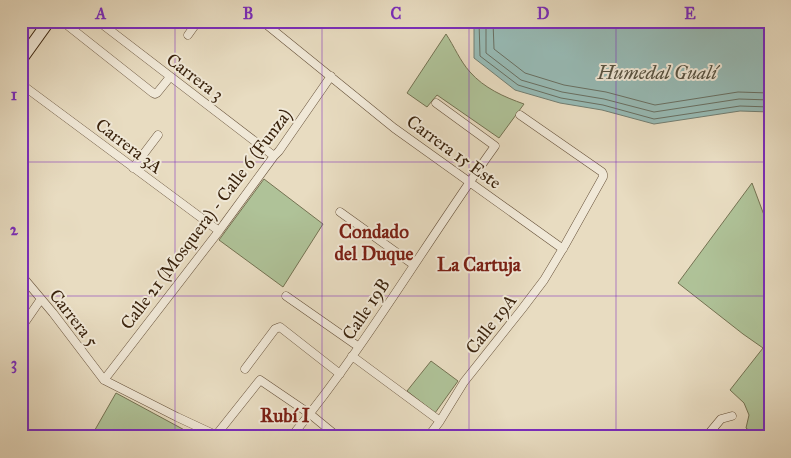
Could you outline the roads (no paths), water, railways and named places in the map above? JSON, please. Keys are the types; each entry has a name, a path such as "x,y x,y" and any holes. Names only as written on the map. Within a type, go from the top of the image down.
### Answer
{"main road":[{"path":"23,55 49,21"}],"street":[{"path":"62,21 155,94 158,93 170,77"},
{"name":"Carrera 3","path":"98,21 274,156"},
{"path":"188,35 198,21"},
{"name":"Carrera 15 Este","path":"262,21 394,128 563,249"},
{"name":"Calle 21 (Mosquera) - Calle 6 (Funza)","path":"104,380 220,232 331,76"},
{"name":"Carrera 3A","path":"21,84 220,232"},
{"name":"Calle 19B","path":"292,437 340,374 495,146 436,103"},
{"name":"Calle 19A","path":"428,437 464,382 544,280 563,249 603,174 520,115"},
{"path":"133,168 158,135"},
{"path":"340,212 414,265"},
{"name":"Carrera 5","path":"21,275 53,313 104,380"},
{"path":"286,296 359,346"},
{"path":"21,328 41,299"},
{"path":"246,369 277,328 280,327 340,374"},
{"path":"352,356 440,421"},
{"path":"104,380 218,436 260,380 310,414 338,437"},
{"path":"706,437 721,419 732,416"},
{"path":"198,437 203,430"}],"water":[{"name":"Humedal Gualí","path":"474,21 770,21 770,112 740,111 654,124 602,110 560,103 515,90 474,58"}],"district":[{"name":"Condado del Duque","path":"374,242"},
{"name":"La Cartuja","path":"479,264"},
{"name":"Rubí I","path":"285,415"}]}
